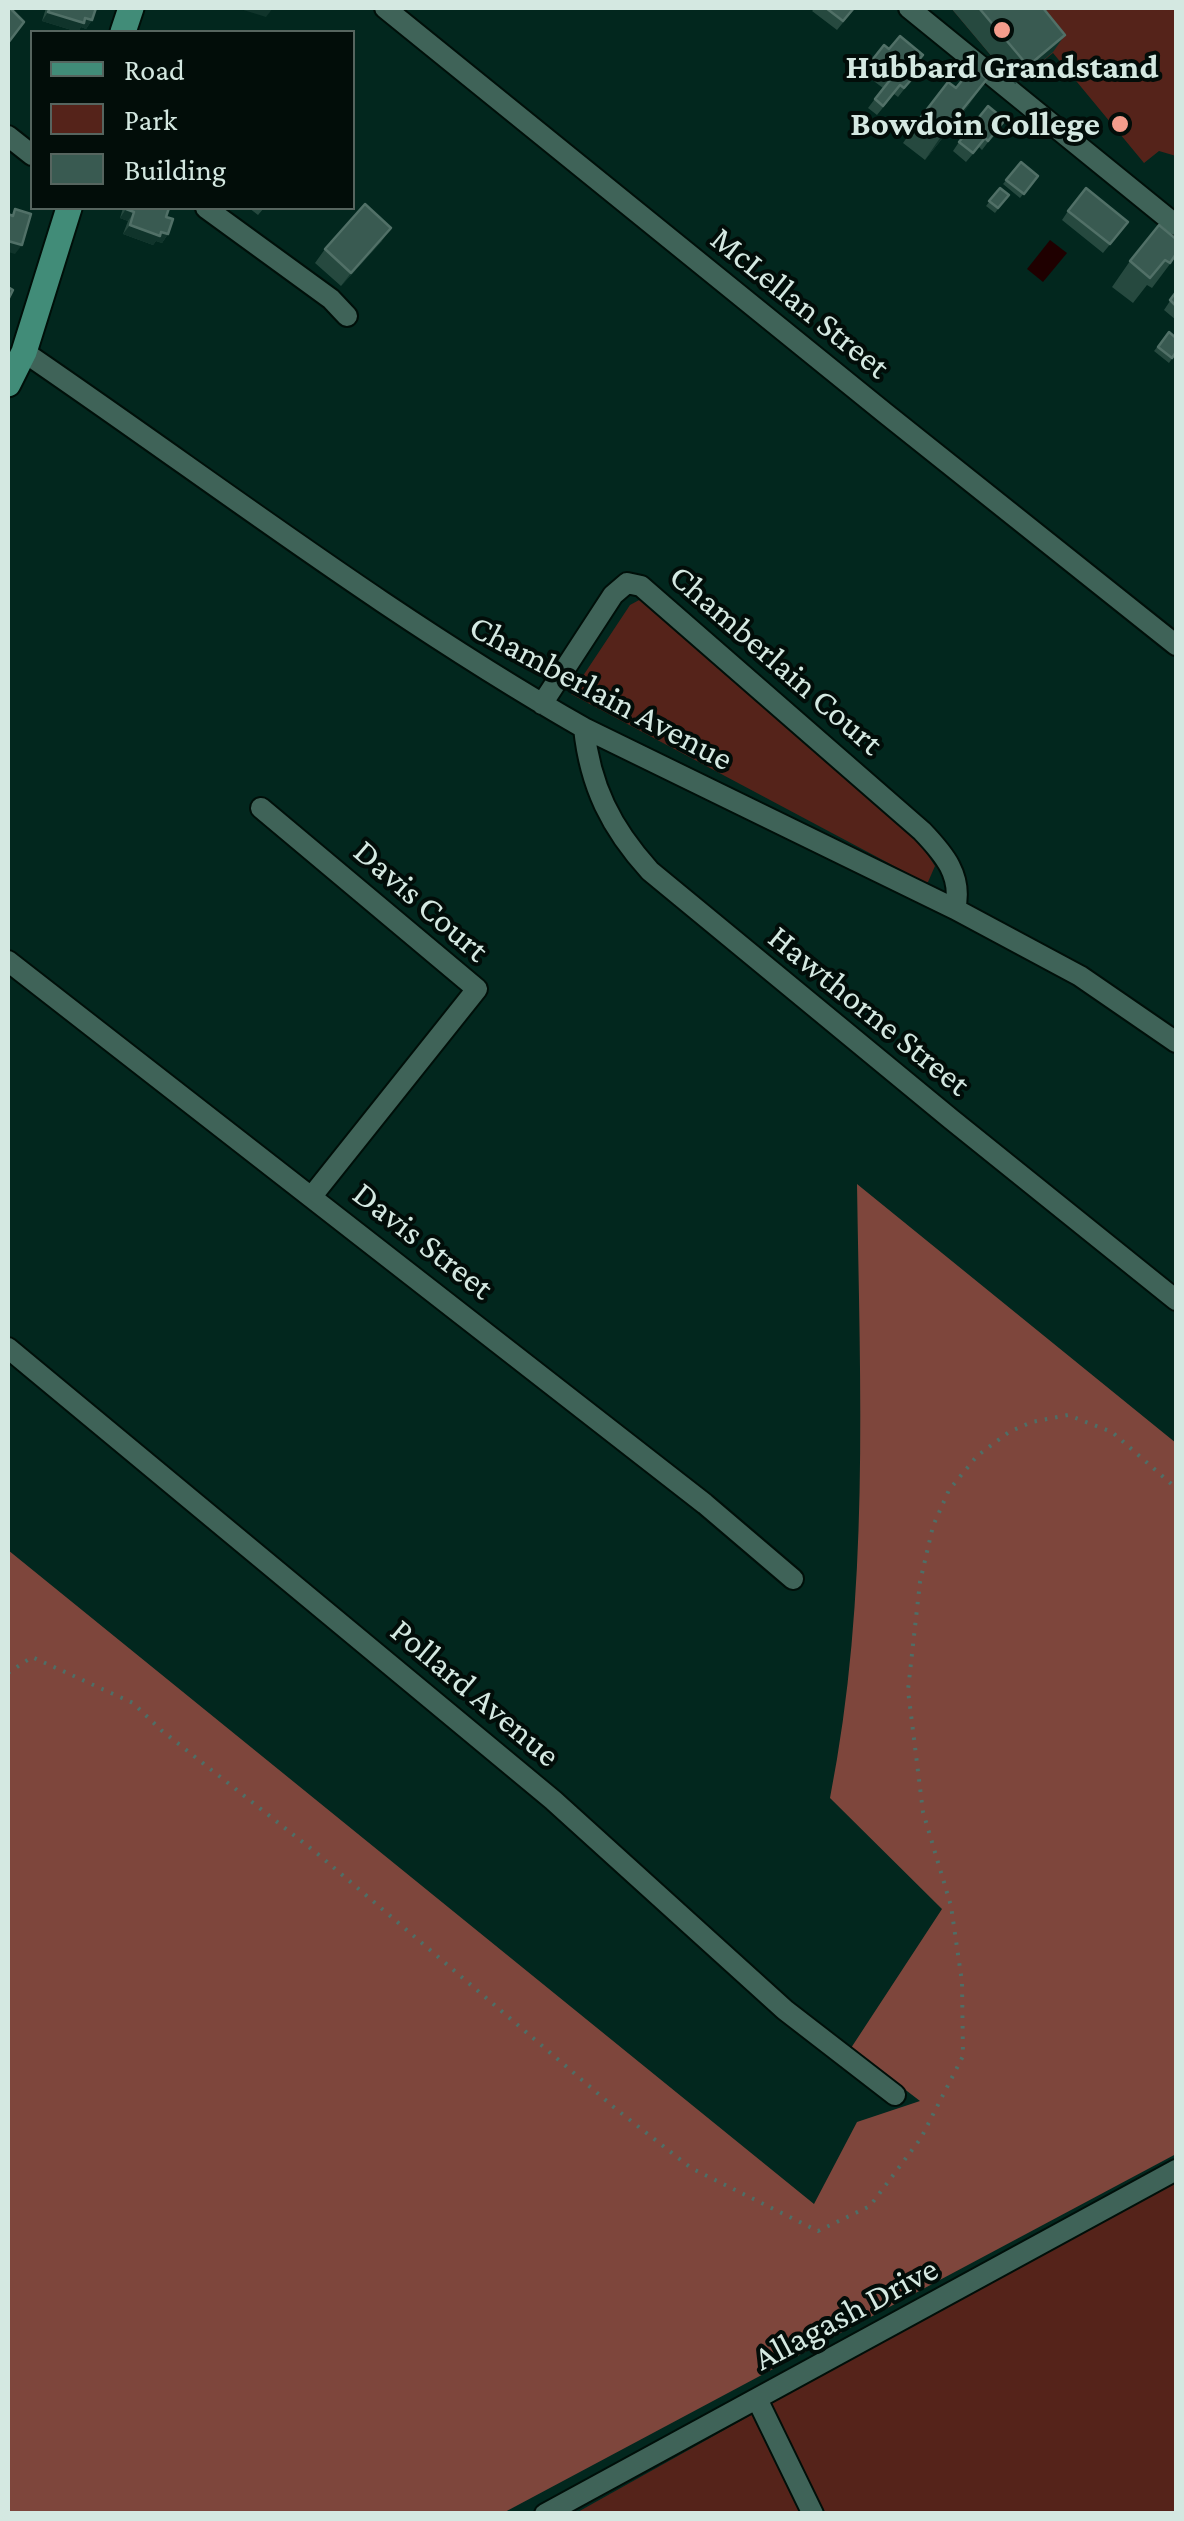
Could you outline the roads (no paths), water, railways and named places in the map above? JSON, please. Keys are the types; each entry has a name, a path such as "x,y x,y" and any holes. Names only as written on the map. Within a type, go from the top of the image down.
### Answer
{"main road":[{"path":"8,384 24,352 68,210"}],"street":[{"name":"McLellan Street","path":"385,8 884,414 1176,645"},
{"path":"909,8 1176,225"},
{"path":"8,136 30,154"},
{"path":"209,210 331,299 347,316"},
{"name":"Chamberlain Avenue","path":"24,352 417,628 542,704 956,909 1080,976 1176,1042"},
{"name":"Chamberlain Court","path":"542,704 612,595 627,584 641,586 922,831 944,855 956,876 956,909"},
{"name":"Hawthorne Street","path":"584,728 587,758 607,816 624,843 650,871 1176,1300"},
{"name":"Davis Court","path":"261,808 477,989 312,1196"},
{"name":"Davis Street","path":"8,961 705,1504 793,1578"},
{"name":"Pollard Avenue","path":"8,1348 553,1800 785,2010 895,2094"},
{"name":"Allagash Drive","path":"545,2514 1176,2170"},
{"path":"757,2398 814,2514"}],"place":[{"name":"Hubbard Grandstand","path":"1002,30"},
{"name":"Bowdoin College","path":"1120,124"}]}
